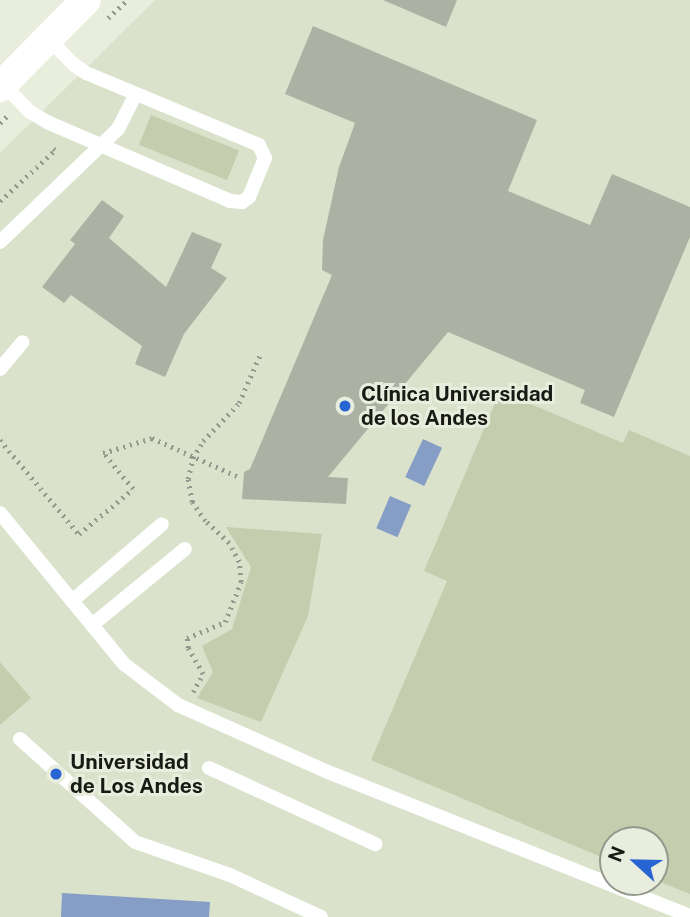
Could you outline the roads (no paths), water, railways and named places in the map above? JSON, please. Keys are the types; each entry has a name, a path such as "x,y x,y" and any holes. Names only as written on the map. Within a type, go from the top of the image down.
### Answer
{"street":[{"path":"47,37 58,0"},
{"path":"5,95 47,37 86,0"}],"lane":[{"path":"5,95 38,117 230,201 242,202 249,197 265,158 259,145 135,95 74,65 47,37"},
{"path":"0,242 101,146 123,122 135,95"},
{"path":"0,369 23,342"},
{"path":"0,513 92,625 142,680 184,709 328,772 690,916"},
{"path":"72,601 162,524"},
{"path":"92,625 185,549"},
{"path":"20,738 135,842 230,875 321,917"},
{"path":"209,768 375,844"}],"water":[{"path":"423,439 442,448 424,486 405,477"},
{"path":"390,496 411,505 397,537 376,528"},
{"path":"62,893 210,902 209,917 61,917"}],"place":[{"name":"Clínica Universidad de los Andes","path":"345,406"},
{"name":"Universidad de Los Andes","path":"56,774"}]}
